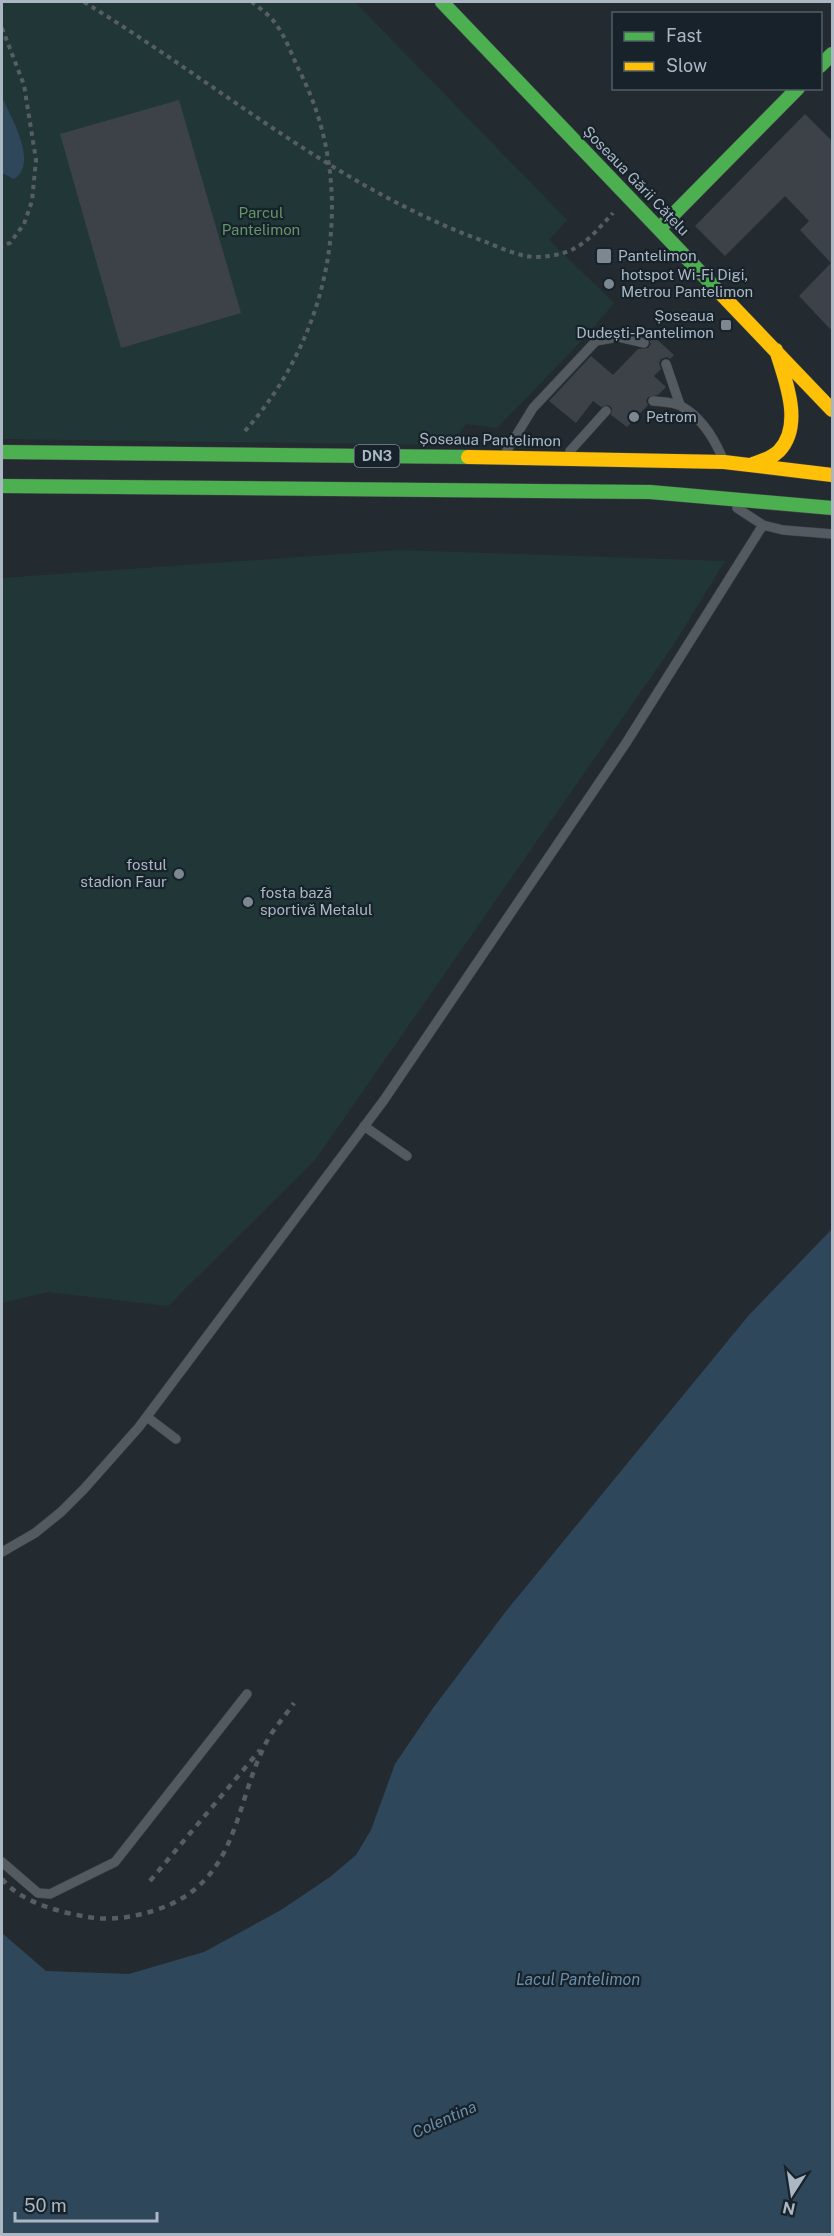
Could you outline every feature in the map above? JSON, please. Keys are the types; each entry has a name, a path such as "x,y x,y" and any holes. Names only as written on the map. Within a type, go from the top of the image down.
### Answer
{"main road":[{"name":"Șoseaua Gării Cățelu","path":"442,2 832,410"},
{"path":"659,229 796,90"},
{"path":"753,464 779,452 788,435 791,416 788,392 776,350"},
{"name":"Șoseaua Pantelimon","path":"2,452 503,457 724,462 832,475"},
{"name":"DN3","path":"2,486 650,492 720,496 832,508"}],"lane":[{"path":"503,457 533,408 596,341 618,337 644,343"},
{"path":"666,364 680,405"},
{"path":"653,400 680,405 704,424 724,462"},
{"path":"565,458 606,411"},
{"path":"720,496 763,525 783,530 832,534"},
{"path":"2,1552 35,1533 61,1512 147,1417 364,1126 626,743 763,525"},
{"path":"364,1126 407,1156"},
{"path":"147,1417 176,1439"},
{"path":"2,1862 38,1893 50,1894 115,1862 247,1694"}],"path":[{"path":"84,2 354,180 452,230 535,257 556,255 577,249 628,197"},
{"path":"220,454 239,438 264,409 294,361 314,318 326,265 332,223 330,165 313,97 275,22 252,2"},
{"path":"2,28 24,85 36,160 32,201 24,224 10,243 2,246"}],"green space":[{"name":"Parcul Pantelimon","path":"2,2 355,2 567,220 549,240 614,303 588,334 497,428 466,424 451,445 2,439"},
{"name":"fosta bază sportivă Metalul","path":"397,550 725,561 674,644 315,1160 168,1306 48,1292 2,1303 2,578"}],"water":[{"path":"2,97 24,152 21,172 14,179 2,173"},
{"name":"Lacul Pantelimon","path":"832,1229 832,2234 2,2234 2,1933 46,1971 129,1974 204,1952 281,1910 330,1877 356,1855 371,1830 395,1764 433,1708 507,1610 749,1315"}],"building":[{"path":"179,100 241,313 121,348 60,134"},
{"path":"805,114 832,141 832,331 799,296 831,263 800,230 809,221 785,196 725,256 695,226"},
{"path":"652,335 674,355 670,359 667,357 661,359 659,363 661,369 654,376 666,387 658,395 648,397 646,401 648,405 627,427 611,415 612,408 608,405 601,407 593,401 576,423 549,401 591,356 613,375 638,349 648,348 651,344 648,338"}],"railway":[{"path":"2,1879 20,1894 42,1905 97,1918 139,1915 156,1910 183,1897 204,1881 219,1861 230,1839 256,1765 267,1741 294,1703"},
{"path":"150,1881 260,1750"}],"traffic: fast":[{"path":"442,2 723,296"},
{"path":"822,64 832,54"},
{"path":"659,229 796,90"},
{"path":"2,452 468,457"},
{"path":"2,486 650,492 832,508"}],"traffic: slow":[{"path":"723,296 832,410"},
{"path":"753,464 779,451 790,428 790,402 776,350"},
{"path":"468,457 724,462 832,475"}],"place":[{"name":"Pantelimon","path":"604,256"},
{"name":"hotspot Wi-Fi Digi, Metrou Pantelimon","path":"609,284"},
{"name":"Șoseaua Dudești-Pantelimon","path":"726,325"},
{"name":"Petrom","path":"634,417"},
{"name":"fostul stadion Faur","path":"179,874"},
{"name":"fosta bază sportivă Metalul","path":"248,902"}],"water label":[{"name":"Colentina","path":"444,2119"}]}
